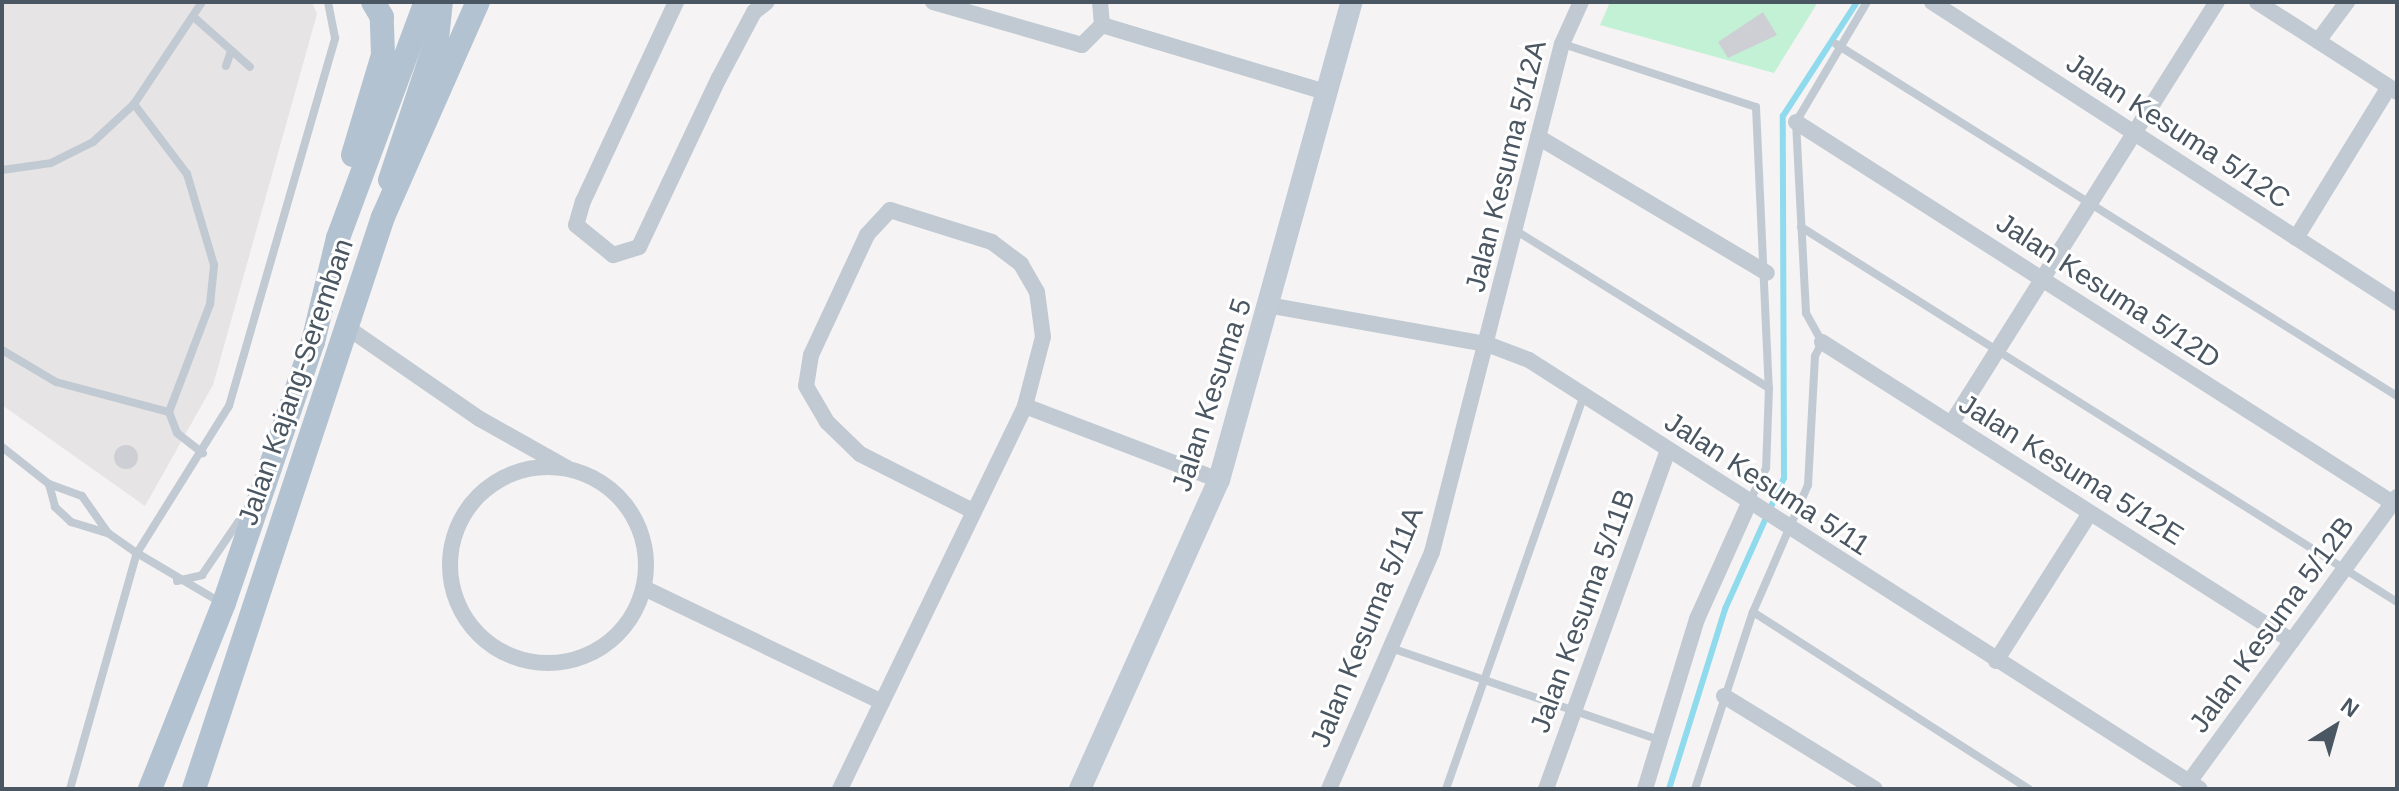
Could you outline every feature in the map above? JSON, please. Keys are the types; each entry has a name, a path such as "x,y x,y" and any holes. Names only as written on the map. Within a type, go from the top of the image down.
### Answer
{"main road":[{"path":"313,342 308,319 321,246 383,55 382,17 373,2"},
{"name":"Jalan Kajang-Seremban","path":"150,789 224,603 313,342 338,238 426,2"},
{"path":"383,217 395,149 437,39 441,2"},
{"name":"Jalan Kajang-Seremban","path":"194,789 383,217 478,2"}],"street":[{"path":"676,2 576,225 588,241 613,255 639,247 719,78 767,2"},
{"path":"933,2 1082,45 1102,25 1100,2"},
{"name":"Jalan Kesuma 5","path":"1080,789 1219,480 1273,306 1326,92 1352,2"},
{"name":"Jalan Kesuma 5/12A","path":"1487,344 1562,44 1581,2"},
{"name":"Jalan Kesuma 5/12C","path":"1932,2 2397,303"},
{"path":"1951,424 2137,135 2217,2"},
{"path":"2257,2 2393,90 2296,238"},
{"path":"2318,41 2347,2"},
{"path":"1102,25 1326,92"},
{"name":"Jalan Kesuma 5/12D","path":"1796,122 2395,500"},
{"path":"1538,137 1767,273"},
{"path":"840,789 971,510 1025,406 1043,337 1037,292 1021,264 992,242 890,210 867,235 811,355 806,386 827,422 860,454 971,510"},
{"name":"Jalan Kesuma 5/11","path":"1273,306 1487,344 1584,396 2195,786"},
{"path":"345,326 480,419 567,468 597,479 630,512 646,556 644,588 631,619 609,643 546,664 484,640 462,615 450,572 460,518 505,475 567,468"},
{"name":"Jalan Kesuma 5/12E","path":"1822,342 2292,641"},
{"name":"Jalan Kesuma 5/11A","path":"1329,789 1432,552 1487,344"},
{"path":"1025,406 1219,480"},
{"name":"Jalan Kesuma 5/11B","path":"1546,789 1668,450"},
{"name":"Jalan Kesuma 5/12B","path":"2195,786 2292,641 2395,500"},
{"path":"1996,661 2090,513"},
{"path":"1645,789 1697,619 1767,515"},
{"path":"644,588 882,702"},
{"path":"1724,696 1875,789"}],"lane":[{"path":"2,170 51,163 93,142 134,104 196,19 202,2"},
{"path":"70,789 137,553 203,453 229,406 335,38 328,2"},
{"path":"1767,515 1808,485 1815,356 1822,342 1806,313 1796,122 1836,44 1867,2"},
{"path":"196,19 250,67"},
{"path":"221,41 232,33"},
{"path":"1562,44 1746,98 1756,107 1767,273 1767,515 1753,612 1695,789"},
{"path":"1836,44 2397,396"},
{"path":"226,66 231,51"},
{"path":"134,104 187,174 214,265 210,304 169,412 177,433 203,453"},
{"path":"1801,227 2347,566 2397,602"},
{"path":"1515,230 1769,388"},
{"path":"2,350 56,382 169,412"},
{"path":"1446,789 1584,396"},
{"path":"2,447 49,484 82,496 108,533"},
{"path":"177,581 202,575 219,558 273,463"},
{"path":"49,484 55,507 71,522 108,533 177,581 224,603"},
{"path":"1753,612 2029,789"},
{"path":"1391,648 1659,740"}],"shaded area":[{"path":"2,2 312,2 317,14 213,385 145,506 2,405"}],"green space":[{"path":"1610,2 1818,2 1774,73 1600,25"}],"building":[{"path":"1763,12 1777,35 1728,58 1718,42"},
{"path":"126,445 134,449 138,457 134,465 126,469 118,465 114,457 118,449"}],"waterway":[{"path":"1669,789 1725,609 1784,478 1783,116 1857,2"}]}
